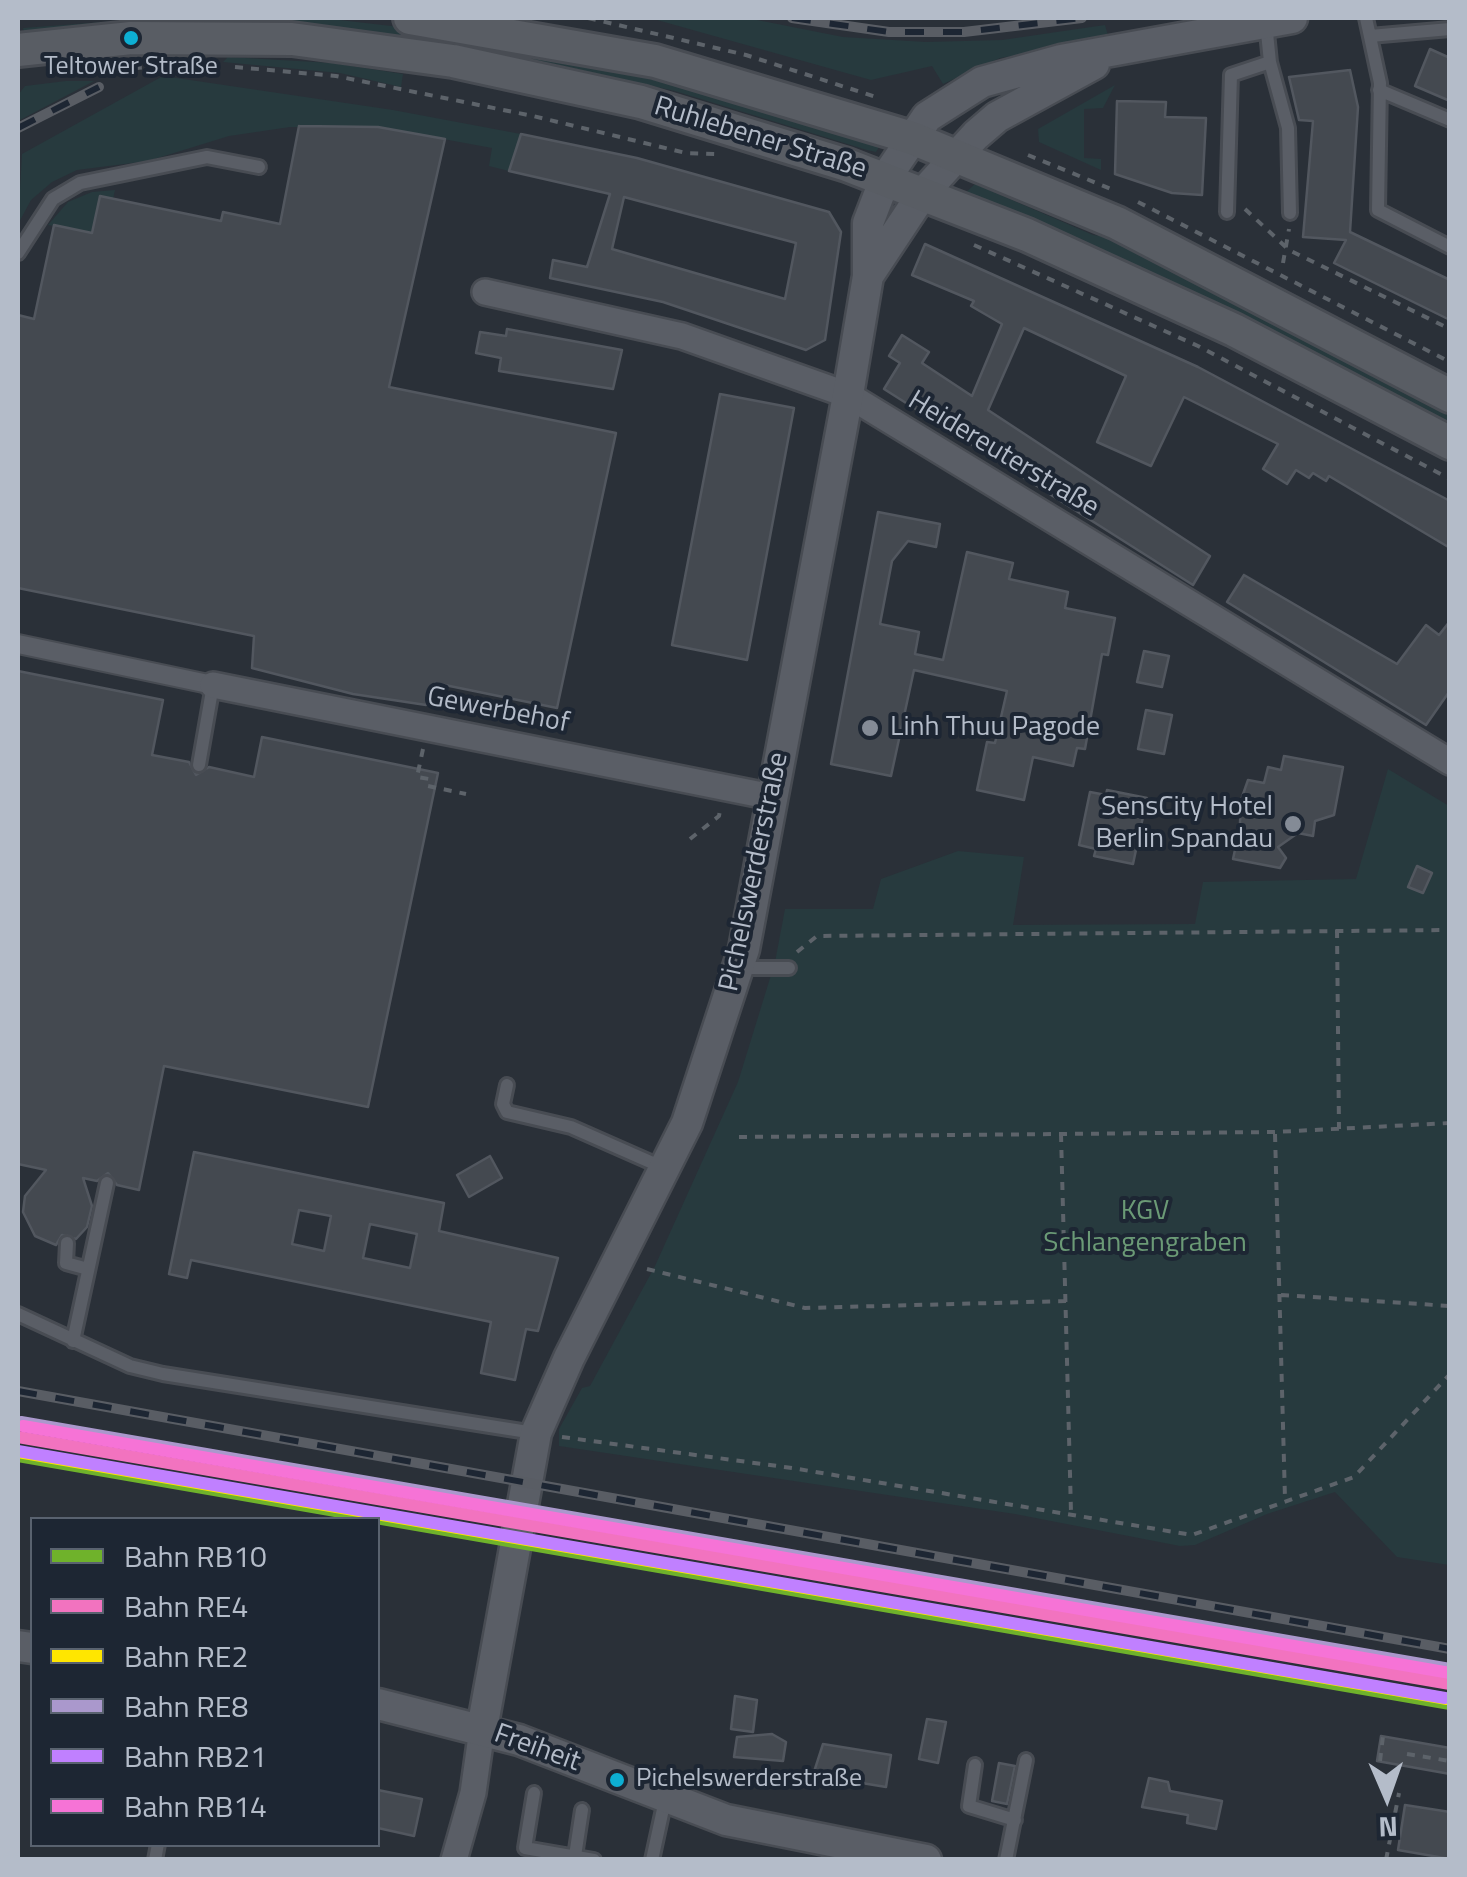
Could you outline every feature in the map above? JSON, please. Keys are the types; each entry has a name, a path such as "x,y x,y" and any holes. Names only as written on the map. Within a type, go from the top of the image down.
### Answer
{"main road":[{"name":"Ruhlebener Straße","path":"410,18 655,62 957,154 1116,223 1239,283 1450,396"},
{"name":"Ruhlebener Straße","path":"18,50 132,38 292,38 400,52 641,102 923,193 1161,295 1450,443"}],"street":[{"name":"Pichelswerderstraße","path":"482,1729 536,1434 568,1358 687,1123 738,968 848,395 868,276 868,223 884,178 939,105 982,82 1062,60 1279,20"},
{"name":"Pichelswerderstraße","path":"868,276 923,193 997,117 1124,50"},
{"name":"Heidereuterstraße","path":"485,292 682,336 848,395 1445,750"},
{"path":"18,644 212,685"},
{"name":"Gewerbehof","path":"212,685 772,796"},
{"name":"Freiheit","path":"380,1704 482,1729 665,1800 768,1831 926,1860"},
{"path":"454,1860 473,1793 482,1729"}],"lane":[{"path":"1366,18 1379,90 1378,210 1450,247"},
{"path":"1279,20 1270,62 1288,128 1290,213"},
{"path":"1370,36 1450,30"},
{"path":"1227,206 1231,75 1270,62"},
{"path":"1379,90 1450,120"},
{"path":"18,254 52,199 80,183 207,157 260,167"},
{"path":"199,764 212,685"},
{"path":"738,968 789,963"},
{"path":"507,1085 503,1104 507,1112 571,1128 664,1168"},
{"path":"74,1341 107,1183"},
{"path":"67,1243 66,1263 88,1269"},
{"path":"18,1314 130,1366 163,1374 536,1434"},
{"path":"1006,1860 1026,1760"},
{"path":"976,1766 969,1806 1015,1820"},
{"path":"534,1793 525,1848 594,1860"},
{"path":"652,1860 665,1800"},
{"path":"575,1856 582,1810"}],"path":[{"path":"588,18 746,55 887,101"},
{"path":"71,72 166,65"},
{"path":"232,67 336,76 550,120 686,154 732,159"},
{"path":"1019,152 1180,221 1450,362"},
{"path":"1227,206 1249,210 1289,250 1450,329"},
{"path":"1283,264 1289,250 1290,213"},
{"path":"973,245 1198,346 1450,479"},
{"path":"423,749 417,777 429,780 428,786 466,794"},
{"path":"690,839 719,816 720,810"},
{"path":"1337,930 1339,1129"},
{"path":"789,963 816,936 1450,930"},
{"path":"739,1137 1275,1132 1450,1123"},
{"path":"1275,1132 1285,1499"},
{"path":"1062,1134 1070,1512"},
{"path":"646,1269 805,1308 1066,1302"},
{"path":"1281,1294 1450,1306"},
{"path":"536,1434 1070,1512 1192,1535 1354,1476 1450,1374"},
{"path":"1380,1762 1384,1736"},
{"path":"1382,1748 1391,1751"},
{"path":"1407,1754 1450,1761"},
{"path":"1386,1860 1399,1793"}],"green space":[{"path":"157,18 322,18 426,30 677,78 882,142 876,152 867,150 675,91 544,62 25,38 23,28"},
{"path":"650,18 747,18 843,37 926,42 1002,40 1105,25 1109,39 1000,58 943,84 932,66 871,80"},
{"path":"228,57 333,63 403,74 401,87 340,73 223,62"},
{"path":"163,76 393,110 521,134 509,171 489,166 492,148 378,127 290,127 229,136 148,161 77,170 52,182 31,200 18,224 22,154"},
{"path":"94,81 18,121 18,95 25,86"},
{"path":"1115,85 1103,108 1084,109 1084,158 1101,159 1101,170 1039,142 1038,129"},
{"path":"975,184 1093,235 1121,239 1449,407 1449,432 962,196"},
{"path":"115,190 113,199 100,196 92,233 48,225 68,202 92,192"},
{"name":"KGV Schlangengraben","path":"1388,769 1449,806 1449,1565 1397,1557 1335,1492 1267,1514 1195,1545 1180,1546 1015,1514 559,1446 559,1429 582,1388 590,1386 655,1266 738,1082 775,962 785,909 873,909 881,879 958,851 1024,857 1013,925 1195,924 1203,882 1356,879"}],"building":[{"path":"1430,49 1450,58 1450,101 1415,86"},
{"path":"1350,70 1358,107 1350,232 1450,280 1450,320 1334,263 1346,240 1303,237 1313,121 1299,120 1289,77"},
{"path":"1117,101 1166,102 1165,117 1206,118 1202,195 1172,193 1115,174"},
{"path":"299,126 378,127 445,139 389,387 616,433 557,708 435,683 426,705 353,694 252,668 254,636 18,588 18,315 34,319 54,225 92,233 100,196 221,221 223,212 280,224"},
{"path":"521,134 637,158 829,212 841,232 825,340 806,350 663,302 550,278 553,260 587,267 610,194 509,171","holes":["624,197 796,243 785,299 612,249"]},
{"path":"925,244 1198,367 1450,501 1450,548 1329,476 1326,481 1313,473 1309,478 1296,470 1287,484 1263,469 1278,444 1184,397 1151,466 1097,442 1126,376 1024,328 988,410 1210,556 1193,585 884,389 900,363 889,356 902,335 929,352 922,363 972,396 1002,324 971,306 974,301 912,275"},
{"path":"507,329 622,350 613,389 499,371 501,358 476,353 480,332 506,336"},
{"path":"720,394 794,408 747,660 672,645"},
{"path":"878,512 940,524 936,547 908,541 892,561 880,624 919,632 915,654 943,660 967,552 1013,563 1009,579 1068,592 1065,608 1115,618 1108,655 1102,654 1085,749 1077,748 1073,766 1033,757 1024,800 977,790 987,742 995,743 1007,691 914,670 891,776 831,764"},
{"path":"1244,575 1397,664 1426,625 1439,635 1450,621 1449,692 1426,725 1227,602"},
{"path":"1144,651 1169,656 1162,687 1137,682"},
{"path":"18,671 163,700 152,755 189,762 196,775 209,767 254,777 262,737 438,773 368,1107 164,1066 139,1190 117,1185 108,1173 97,1181 83,1178 92,1206 87,1227 76,1239 62,1235 56,1245 35,1236 23,1212 25,1196 46,1170 18,1164"},
{"path":"1146,710 1172,715 1164,754 1138,749"},
{"path":"1284,756 1343,767 1334,815 1315,821 1313,836 1298,833 1278,847 1286,858 1280,868 1233,859 1238,836 1245,831 1240,823 1241,800 1248,780 1264,783 1268,767 1281,770"},
{"path":"1107,790 1147,798 1133,864 1094,856 1096,849 1079,845 1090,792 1106,795"},
{"path":"1417,866 1432,873 1423,893 1408,887"},
{"path":"194,1152 444,1203 439,1231 558,1258 538,1331 526,1329 515,1380 481,1373 491,1322 191,1260 187,1278 169,1274","holes":["299,1210 331,1216 324,1251 292,1244","370,1224 417,1234 410,1268 363,1258"]},
{"path":"490,1156 502,1178 469,1197 457,1175"},
{"path":"735,1696 757,1700 753,1732 731,1729"},
{"path":"927,1719 946,1722 938,1763 919,1759"},
{"path":"772,1734 786,1742 783,1761 734,1757 737,1737"},
{"path":"1381,1736 1450,1748 1450,1774 1377,1761"},
{"path":"823,1744 891,1755 886,1787 813,1775"},
{"path":"999,1763 1015,1766 1007,1804 992,1801"},
{"path":"1149,1778 1168,1782 1170,1791 1222,1801 1216,1829 1187,1823 1188,1815 1142,1807"},
{"path":"380,1790 422,1799 414,1836 380,1828"},
{"path":"1405,1805 1450,1812 1450,1859 1398,1850"}],"railway":[{"path":"792,18 889,32 964,32 1082,18"},
{"path":"18,128 99,87"},
{"path":"18,1391 1450,1649"}],"rail line":[{"name":"RE8","path":"21,1422 1450,1669"},
{"name":"RB14","path":"23,1426 1450,1673"},
{"name":"RE4","path":"18,1437 1450,1684"},
{"name":"RB21","path":"18,1451 1445,1698"},
{"name":"RE2","path":"18,1452 1447,1699"},
{"name":"RB10","path":"18,1456 370,1517"},
{"name":"RB10","path":"380,1519 1450,1704"}],"place":[{"name":"Teltower Straße","path":"131,38"},
{"name":"Linh Thuu Pagode","path":"870,728"},
{"name":"SensCity Hotel Berlin Spandau","path":"1293,824"},
{"name":"Pichelswerderstraße","path":"617,1780"}]}
